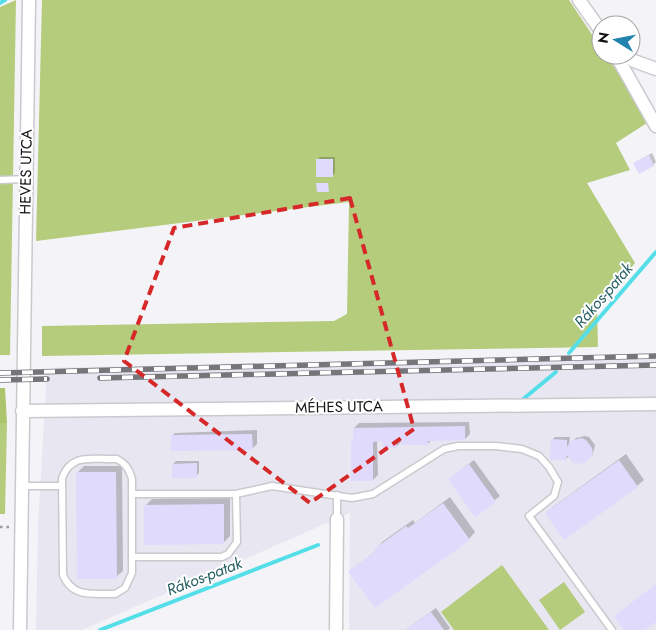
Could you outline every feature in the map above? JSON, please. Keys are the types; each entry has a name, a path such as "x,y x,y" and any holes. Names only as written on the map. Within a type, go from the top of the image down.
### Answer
{"street":[{"name":"HEVES UTCA","path":"22,411 29,0"},
{"path":"579,0 591,17"},
{"path":"641,64 656,70"},
{"path":"622,65 656,126"},
{"name":"MÉHES UTCA","path":"22,411 656,404"},
{"path":"20,630 22,411"},
{"path":"336,519 336,630"}],"lane":[{"path":"0,180 26,179"},
{"path":"132,494 236,494 272,486 352,498 373,494 444,449 458,446 522,449 539,456 549,466 558,482 554,496 529,516 612,630"},
{"path":"117,459 123,462 129,469 132,479 132,494 132,573 125,588 115,594 83,593 72,589 63,575 61,486 65,471 76,460 117,459"},
{"path":"22,486 61,486"},
{"path":"132,557 222,557 228,554 237,542 236,494"},
{"path":"336,495 336,519"}],"highlighted area":[{"path":"350,198 414,429 310,503 124,361 174,228"}],"shaded area":[{"path":"656,354 656,630 349,630 350,513 82,630 36,630 38,526 46,387 44,368"}],"green space":[{"path":"16,0 10,355 0,355 0,7"},
{"path":"42,0 569,0 591,33 591,65 613,65 650,121 616,143 630,170 587,183 635,263 597,310 598,347 42,356 42,326 334,321 347,314 349,202 36,241"},
{"path":"0,388 5,388 7,423 0,423"},
{"path":"0,423 7,423 5,514 0,514"},
{"path":"502,565 549,630 454,630 441,612"},
{"path":"564,582 585,612 560,630 539,600"}],"building":[{"path":"649,155 654,166 639,174 633,163"},
{"path":"316,159 333,159 333,177 316,177"},
{"path":"316,183 328,183 329,192 317,192"},
{"path":"465,426 465,440 428,441 428,445 401,445 401,441 396,441 397,448 383,448 383,441 373,442 373,481 351,481 353,428"},
{"path":"252,434 253,450 171,451 171,435"},
{"path":"581,438 586,440 592,448 593,453 587,462 573,463 567,455 566,460 550,460 551,439 567,440 567,447 571,441"},
{"path":"619,460 638,487 564,540 545,513"},
{"path":"197,463 197,478 172,478 172,464"},
{"path":"469,464 496,502 475,517 448,479"},
{"path":"76,472 116,472 117,579 77,579"},
{"path":"443,503 470,540 375,608 348,571 406,526 408,528"},
{"path":"224,504 224,544 144,545 144,505"},
{"path":"656,584 656,622 645,630 624,630 614,616"},
{"path":"431,612 444,630 406,630"}],"waterway":[{"name":"Rákos-patak","path":"0,3 5,0"},
{"name":"Rákos-patak","path":"569,353 656,252"},
{"name":"Rákos-patak","path":"522,400 556,372"},
{"name":"Rákos-patak","path":"100,630 318,545"}],"railway":[{"path":"0,373 656,356"},
{"path":"100,378 656,365"},
{"path":"0,380 47,379"}]}
